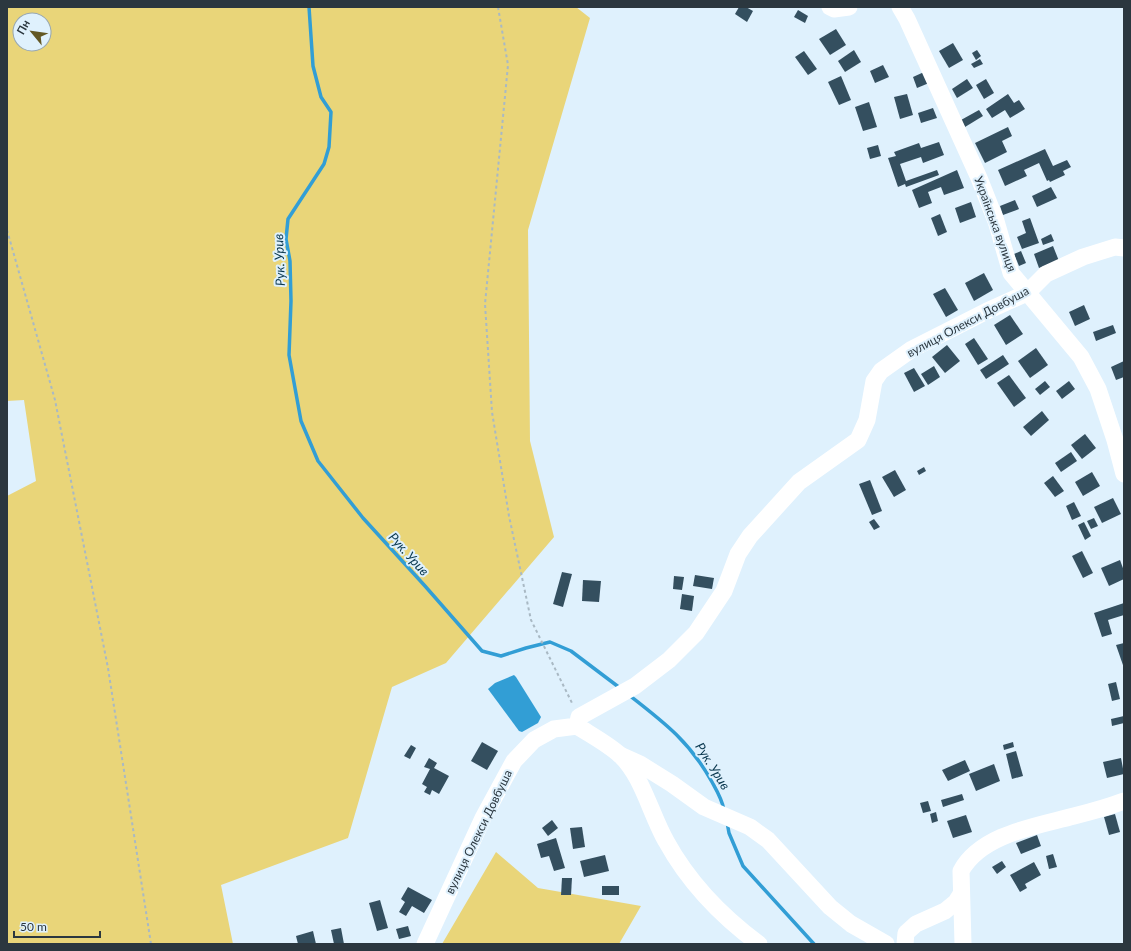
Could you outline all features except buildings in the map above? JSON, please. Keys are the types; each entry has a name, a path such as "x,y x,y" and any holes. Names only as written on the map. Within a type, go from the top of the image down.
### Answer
{"street":[{"path":"830,7 834,9 849,7"},
{"name":"Українська вулиця","path":"900,7 907,19 996,221 1011,273 1081,357 1092,376 1098,389 1115,440 1124,474"},
{"name":"вулиця Олекси Довбуша","path":"425,944 483,818 514,761 534,740 554,729 578,721 635,686 668,660 696,633 724,591 738,554 750,536 799,482 858,440 868,420 874,381 881,371 912,349 987,311 1027,293 1046,274 1083,257 1115,247 1124,248"},
{"path":"578,721 620,755 640,764 672,784 704,807 750,827 768,840 830,907 851,924 882,941 887,939 906,939 916,924 945,911 956,902 961,894"},
{"path":"620,755 639,781 666,841 690,880 732,925 759,944"},
{"path":"963,944 961,871 964,864 976,853 998,839 1016,831 1124,801"}],"path":[{"path":"498,7 508,65 485,304 492,412 509,516 531,620 578,721"},
{"path":"7,230 55,400 108,668 151,944"}],"shaded area":[{"path":"7,7 576,7 590,18 528,230 530,441 554,537 446,663 392,687 348,838 221,885 233,944 7,944 7,496 36,481 24,400 7,401"},
{"path":"496,852 538,888 641,906 619,944 442,944"}],"water":[{"path":"514,675 541,717 538,723 522,732 519,731 488,689 495,683"}],"waterway":[{"name":"Рук. Урив","path":"309,7 313,66 321,97 331,112 329,147 324,164 288,219 286,239 290,261 291,301 289,355 301,421 318,461 363,518 482,651 501,656 550,642 571,651 620,688"},
{"name":"Рук. Урив","path":"629,695 665,724 686,744 704,768 722,802 724,810"},
{"name":"Рук. Урив","path":"727,822 729,833 743,866 814,944"}]}
